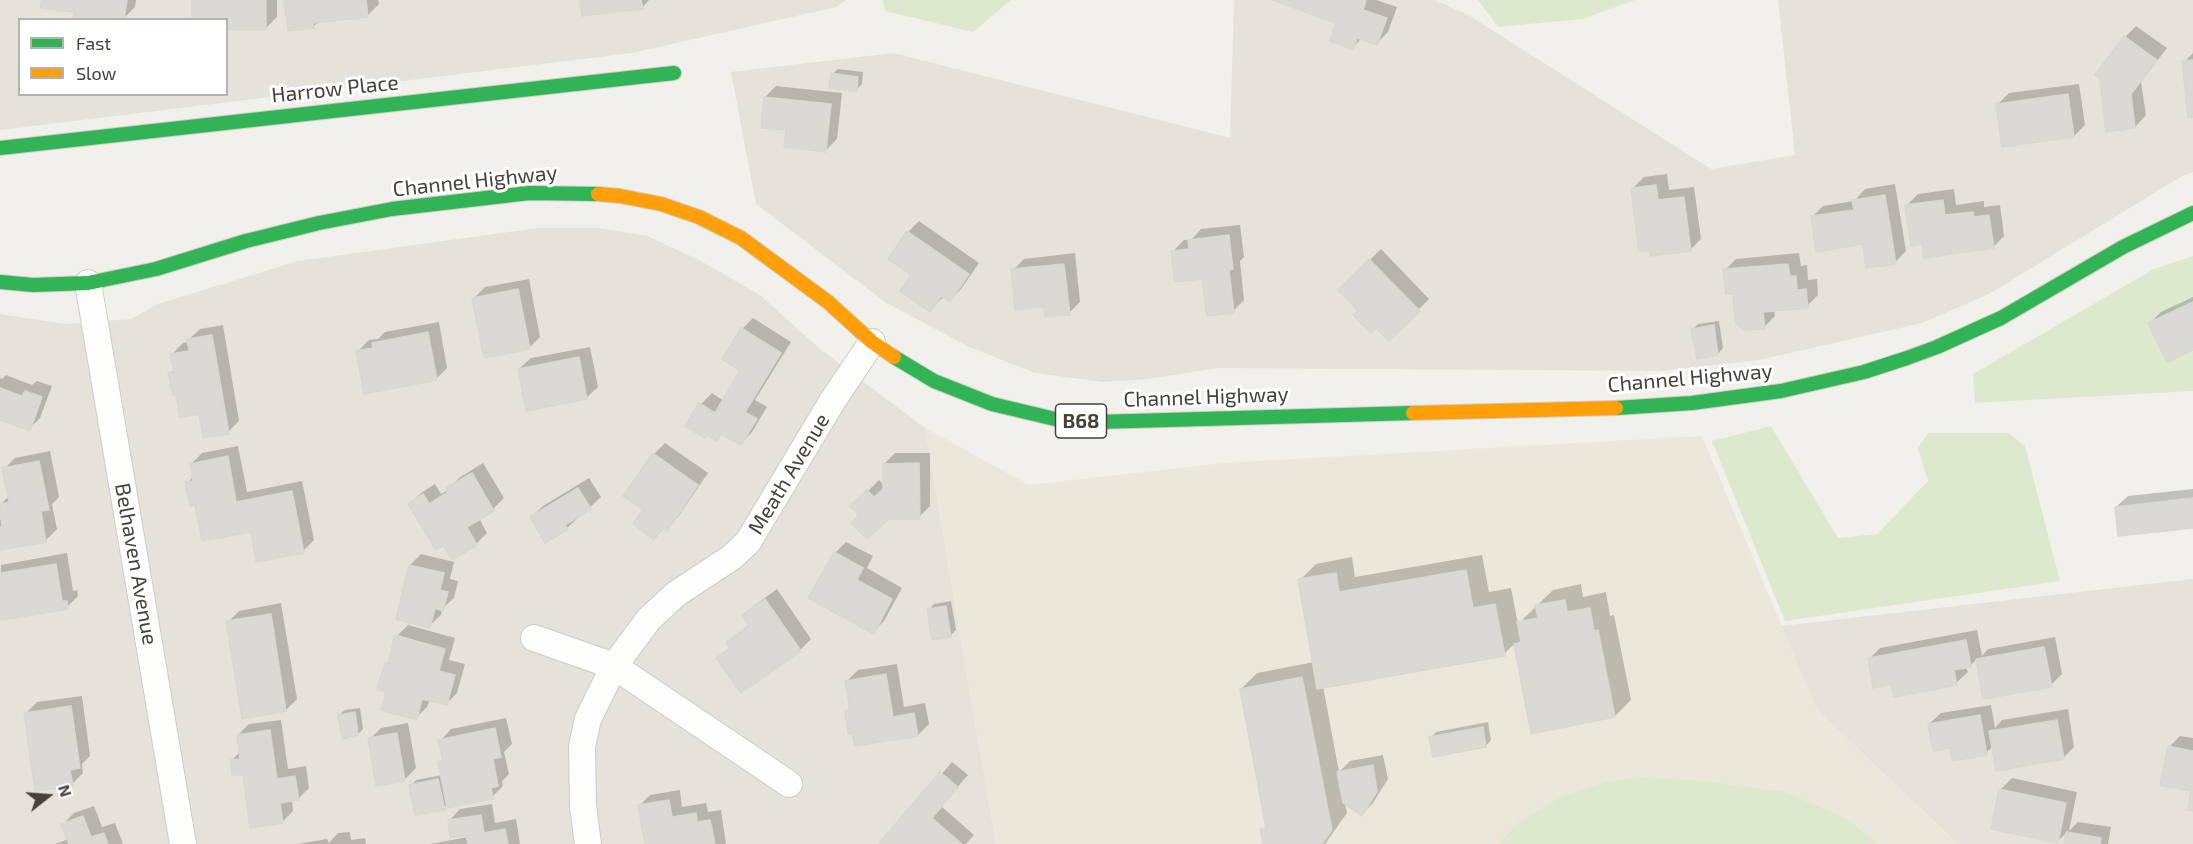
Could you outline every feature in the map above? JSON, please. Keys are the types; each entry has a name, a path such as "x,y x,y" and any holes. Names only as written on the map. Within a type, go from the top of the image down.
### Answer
{"main road":[{"name":"Harrow Place","path":"0,148 674,73"},
{"name":"Channel Highway","path":"0,282 33,285 88,283 156,269 246,241 319,223 392,209 529,193 620,196 661,204 699,218 741,238 828,302 872,342 909,368 934,381 992,404 1055,419 1097,422 1647,407 1781,391 1810,385 1864,372 1937,347 2001,318 2131,243 2193,213"}],"street":[{"name":"Belhaven Avenue","path":"88,283 183,844"},
{"name":"Meath Avenue","path":"588,844 583,806 582,746 588,719 614,666 649,619 676,594 732,557 748,542 833,400 872,342"},
{"path":"534,638 614,666 789,784"}],"shaded area":[{"path":"0,0 846,0 836,7 632,53 0,130"},
{"path":"1234,0 1435,0 1470,16 1711,169 1795,155 1778,0 2193,0 2193,172 2182,176 1989,294 1922,323 1759,360 1661,371 1219,368 1147,379 1103,382 1035,373 969,347 885,302 756,204 731,72 894,53 1230,138"},
{"path":"538,228 598,228 647,236 699,260 760,295 820,349 925,428 996,844 0,844 0,314 64,324 132,319 155,305 298,261"},
{"path":"925,428 1029,485 1223,463 1702,436 1817,710 1958,844 996,844"},
{"path":"2193,579 2193,844 1958,844 1817,710 1781,626"}],"green space":[{"path":"883,0 1011,0 973,32 885,11"},
{"path":"1478,0 1635,0 1582,19 1498,27"},
{"path":"2193,256 2193,391 1975,403 1973,374 2154,269"},
{"path":"1771,426 1838,538 1877,534 1928,481 1918,448 1928,433 2008,433 2025,446 2060,581 1785,621 1712,441"},
{"path":"1642,777 1712,782 1786,792 1850,821 1877,844 1499,844 1519,822 1559,798 1607,782"}],"building":[{"path":"42,0 127,0 124,18 73,18 74,12 40,8"},
{"path":"192,0 266,0 266,30 228,30 228,18 192,18"},
{"path":"284,0 366,0 368,17 313,23 314,28 288,31"},
{"path":"580,0 641,0 643,9 582,16"},
{"path":"1273,0 1366,0 1363,10 1387,18 1377,45 1357,38 1353,49 1330,41 1336,23"},
{"path":"2124,36 2157,60 2131,94 2135,128 2106,132 2100,78 2095,75"},
{"path":"2193,60 2193,117 2188,117 2182,61"},
{"path":"831,73 858,77 857,91 829,88"},
{"path":"2068,94 2074,137 2002,147 1996,104"},
{"path":"764,97 831,104 826,152 784,147 786,130 761,128"},
{"path":"1656,185 1658,200 1684,197 1691,251 1650,256 1649,250 1639,251 1631,188"},
{"path":"1885,195 1896,264 1866,268 1863,244 1816,252 1811,216 1854,210 1852,200"},
{"path":"1943,200 1945,215 1973,212 1974,217 1989,215 1994,248 1924,258 1922,244 1911,246 1905,205"},
{"path":"907,231 969,274 950,302 941,296 930,312 900,291 911,275 888,259"},
{"path":"1229,235 1233,269 1229,270 1234,313 1207,316 1202,279 1175,282 1171,251 1189,249 1188,240"},
{"path":"1369,259 1420,311 1389,341 1376,328 1371,333 1353,315 1358,311 1338,290"},
{"path":"1064,264 1070,315 1045,317 1044,307 1015,310 1011,269"},
{"path":"1788,264 1790,276 1796,276 1797,290 1806,289 1808,308 1763,312 1765,329 1744,330 1735,322 1733,294 1726,294 1723,269"},
{"path":"518,289 530,349 484,358 472,298"},
{"path":"2193,302 2193,350 2167,362 2148,323"},
{"path":"1714,325 1718,355 1697,359 1691,329"},
{"path":"741,328 781,353 745,412 757,419 741,445 721,434 717,441 707,435 705,438 685,426 699,403 715,413 740,371 722,359"},
{"path":"428,332 437,380 364,394 356,351 373,348 372,343"},
{"path":"212,335 229,434 203,438 199,414 180,417 176,395 173,395 168,373 174,372 170,354 189,351 187,339"},
{"path":"579,357 587,399 526,411 518,369"},
{"path":"0,388 22,396 25,391 42,397 30,431 0,420"},
{"path":"653,453 698,485 667,531 662,528 654,540 633,524 643,510 623,496"},
{"path":"228,456 236,502 292,491 304,553 256,562 251,532 202,541 195,505 190,506 185,482 193,481 190,464"},
{"path":"39,461 49,510 41,511 46,542 0,550 0,527 2,527 0,504 9,502 2,468"},
{"path":"919,463 920,519 889,519 867,539 851,523 859,515 850,506 867,490 874,497 883,489 883,464"},
{"path":"472,473 494,511 467,527 477,545 452,560 443,545 436,550 408,504 423,494 429,504 448,492 446,488"},
{"path":"578,488 591,509 565,525 568,529 545,543 530,517"},
{"path":"2193,498 2193,528 2118,536 2115,507"},
{"path":"834,552 863,568 857,580 892,599 874,634 808,598"},
{"path":"56,564 62,601 67,601 68,609 0,620 0,573"},
{"path":"409,565 444,573 440,590 448,592 443,611 435,608 430,628 396,619"},
{"path":"1466,570 1473,608 1495,604 1505,656 1317,689 1298,579 1336,573 1339,592"},
{"path":"765,599 801,651 741,693 716,658 730,648 726,642 749,626 742,615"},
{"path":"1565,600 1567,612 1590,608 1594,631 1598,630 1615,717 1531,734 1514,644 1521,642 1517,622 1538,618 1535,605"},
{"path":"946,606 951,637 932,640 927,609"},
{"path":"271,614 286,711 242,719 226,621"},
{"path":"395,635 445,649 439,671 455,675 447,705 422,699 417,720 381,710 386,692 377,689 385,663 388,663"},
{"path":"1966,640 1971,667 1954,670 1957,685 1894,697 1891,684 1873,688 1868,658"},
{"path":"2044,647 2052,687 1983,699 1976,659"},
{"path":"886,674 893,717 914,713 918,736 855,746 852,733 848,734 845,711 850,710 845,681"},
{"path":"1302,677 1332,830 1322,844 1263,844 1260,829 1266,828 1240,689"},
{"path":"71,706 80,768 70,770 73,786 35,791 24,713"},
{"path":"355,712 358,735 342,739 338,715"},
{"path":"1980,715 1987,755 1952,761 1950,748 1933,751 1928,724"},
{"path":"2057,720 2064,759 1996,771 1989,731"},
{"path":"1483,727 1486,747 1433,757 1429,737"},
{"path":"495,728 501,757 493,759 498,786 491,788 493,799 447,808 438,762 443,761 438,740"},
{"path":"270,730 277,779 295,776 299,800 280,803 283,823 250,828 243,774 232,775 230,760 240,759 237,735"},
{"path":"397,733 405,781 376,786 368,738"},
{"path":"2168,746 2193,751 2193,811 2188,810 2191,791 2160,785"},
{"path":"1373,765 1377,791 1362,816 1343,803 1337,772"},
{"path":"940,772 958,787 932,818 962,844 880,844 879,843"},
{"path":"438,779 445,810 415,815 409,785"},
{"path":"1999,789 2066,803 2058,843 1991,829"},
{"path":"669,800 672,817 696,813 697,822 710,820 715,844 645,844 638,805"},
{"path":"481,815 484,833 505,829 508,844 468,844 466,835 450,838 448,820"},
{"path":"83,816 91,837 104,833 108,844 69,844 61,824"},
{"path":"2066,832 2101,838 2100,844 2064,844"}],"traffic: fast":[{"path":"0,148 674,73"},
{"path":"0,282 33,285 88,283 156,269 246,241 319,223 392,209 529,193 598,194"},
{"path":"1616,408 1692,403 1781,391 1864,372 1907,358 2001,318 2123,247 2193,213"},
{"path":"894,357 934,381 992,404 1055,419 1097,422 1413,413"}],"traffic: slow":[{"path":"598,194 661,204 699,217 741,238 828,302 872,342 894,357"},
{"path":"1413,413 1616,408"}]}
